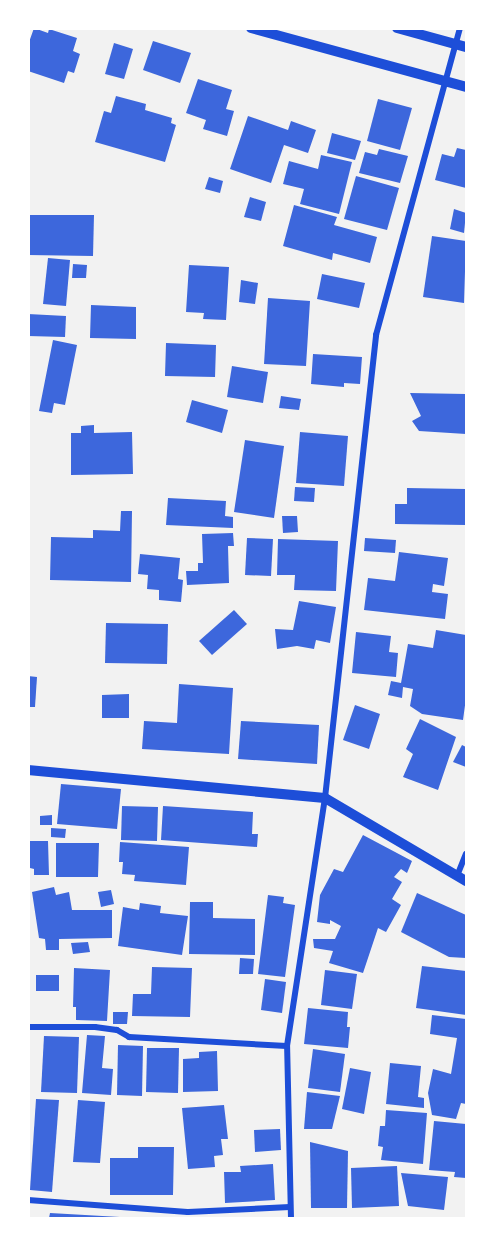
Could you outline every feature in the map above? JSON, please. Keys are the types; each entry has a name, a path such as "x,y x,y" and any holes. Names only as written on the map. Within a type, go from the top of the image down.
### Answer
{"street":[{"path":"251,28 466,87"},
{"path":"397,28 466,47"},
{"path":"291,1218 287,1046 325,798 376,335 460,28"},
{"path":"28,770 325,798 462,878 466,854"},
{"path":"28,1027 95,1027 117,1030 129,1037 287,1046"},
{"path":"28,1200 188,1212 290,1207"}],"building":[{"path":"34,28 48,33 49,29 77,38 73,51 80,54 74,73 68,71 64,83 28,71 28,45"},
{"path":"153,41 191,53 180,83 143,70"},
{"path":"114,43 133,49 124,79 105,74"},
{"path":"198,79 232,90 226,109 234,111 227,136 203,129 206,120 186,113"},
{"path":"116,96 146,104 145,110 172,118 171,123 176,125 165,162 95,142 104,111 111,113"},
{"path":"378,99 412,108 400,150 367,141"},
{"path":"248,116 288,130 291,121 316,130 308,153 284,145 271,183 230,169"},
{"path":"332,133 361,141 355,160 327,153"},
{"path":"457,148 466,150 466,188 435,180 442,154 454,157"},
{"path":"379,149 408,156 400,183 359,173 365,152 377,155"},
{"path":"321,155 352,162 339,214 300,204 304,189 283,184 289,161 318,169"},
{"path":"356,176 399,188 387,230 344,219"},
{"path":"209,177 223,181 220,193 205,189"},
{"path":"250,197 266,202 261,221 244,217"},
{"path":"294,205 337,217 334,225 377,237 370,263 333,253 332,260 283,246"},
{"path":"454,209 466,213 464,233 450,229"},
{"path":"28,215 94,215 93,256 28,255"},
{"path":"432,236 466,241 464,303 423,297"},
{"path":"48,258 70,260 66,306 43,304"},
{"path":"73,264 87,265 86,278 72,278"},
{"path":"189,265 229,267 226,320 203,319 204,313 186,312"},
{"path":"322,274 365,283 359,308 317,299"},
{"path":"241,280 258,283 255,304 239,302"},
{"path":"268,298 310,301 306,366 264,364"},
{"path":"91,305 136,307 136,339 90,338"},
{"path":"28,314 66,316 65,337 28,336"},
{"path":"53,340 77,345 65,405 54,403 52,413 39,411"},
{"path":"166,343 216,345 215,377 165,376"},
{"path":"313,354 362,357 360,384 344,383 344,387 311,384"},
{"path":"232,366 268,372 263,403 227,397"},
{"path":"410,393 466,394 466,434 419,431 412,421 421,416"},
{"path":"281,396 301,399 299,410 279,408"},
{"path":"192,400 228,410 222,433 186,422"},
{"path":"94,425 94,433 132,432 133,474 71,475 71,433 81,433 81,426"},
{"path":"300,432 348,436 344,486 296,483"},
{"path":"245,440 284,446 274,518 234,512"},
{"path":"295,487 315,488 314,502 294,501"},
{"path":"407,488 466,489 466,525 395,524 395,504 407,504"},
{"path":"168,498 226,501 225,516 233,517 233,528 166,525"},
{"path":"121,511 132,511 131,582 50,580 51,537 93,538 93,530 120,531"},
{"path":"282,516 297,516 298,532 283,533"},
{"path":"233,533 234,546 228,546 229,583 187,585 186,571 198,571 198,563 203,563 202,534"},
{"path":"247,538 273,539 271,576 245,575"},
{"path":"365,538 396,540 395,553 364,551"},
{"path":"278,539 338,541 336,591 294,590 295,575 277,575"},
{"path":"399,552 448,558 444,586 433,584 432,592 448,594 445,619 364,610 368,578 395,581"},
{"path":"140,554 180,558 178,579 183,580 181,602 159,600 159,590 147,589 148,575 138,574"},
{"path":"299,601 336,607 330,643 316,640 314,649 297,646 277,649 275,629 293,630"},
{"path":"234,610 247,624 212,655 199,641"},
{"path":"106,623 168,624 167,664 105,663"},
{"path":"436,630 466,635 466,698 463,720 422,714 410,706 413,689 403,687 402,698 388,695 391,681 401,683 408,644 433,648"},
{"path":"356,632 391,636 389,652 398,653 396,677 352,673"},
{"path":"28,676 37,677 35,707 28,707"},
{"path":"179,684 233,688 229,754 142,749 144,721 177,723"},
{"path":"129,694 129,718 102,718 102,695"},
{"path":"355,705 380,714 369,749 343,740"},
{"path":"420,719 456,737 438,790 403,777 413,754 406,749"},
{"path":"241,721 319,725 317,764 238,759"},
{"path":"462,745 466,747 466,767 453,762"},
{"path":"61,784 121,789 117,829 57,824"},
{"path":"122,806 158,807 157,841 121,840"},
{"path":"163,806 253,812 252,834 258,834 257,847 161,840"},
{"path":"52,815 52,825 40,825 40,816"},
{"path":"51,828 66,829 65,838 51,837"},
{"path":"363,835 412,861 407,873 401,869 394,877 402,882 392,899 401,905 386,932 378,928 363,973 329,963 333,951 314,948 313,939 335,939 341,926 330,920 330,924 317,922 320,895 334,869 343,872"},
{"path":"30,841 48,841 49,875 34,875 34,869 30,868"},
{"path":"120,842 189,847 186,885 134,881 135,875 122,874 123,862 119,862"},
{"path":"56,843 99,843 98,877 56,877"},
{"path":"54,887 56,895 69,892 72,910 112,910 112,938 59,939 59,950 46,950 45,939 39,938 32,892"},
{"path":"111,890 114,904 101,907 98,892"},
{"path":"417,893 466,915 466,958 449,957 401,932"},
{"path":"268,895 284,897 283,903 295,905 285,977 258,974"},
{"path":"190,902 213,902 213,918 255,919 255,955 189,954"},
{"path":"140,903 161,906 160,913 188,916 182,955 118,946 123,907 139,910"},
{"path":"88,942 90,952 73,954 71,943"},
{"path":"240,958 254,959 253,974 239,974"},
{"path":"422,966 466,971 466,1015 416,1008"},
{"path":"152,967 192,968 190,1017 132,1016 133,994 151,994"},
{"path":"74,968 110,970 107,1021 76,1020 76,1007 73,1007"},
{"path":"325,970 357,974 352,1009 321,1005"},
{"path":"36,975 59,975 59,991 36,991"},
{"path":"265,979 286,982 282,1013 261,1010"},
{"path":"308,1008 348,1012 347,1027 350,1027 348,1048 304,1044"},
{"path":"113,1012 128,1012 127,1024 113,1024"},
{"path":"432,1015 466,1019 466,1104 461,1103 456,1119 432,1115 428,1093 433,1069 451,1074 457,1038 430,1034"},
{"path":"87,1035 105,1036 102,1068 113,1069 111,1095 82,1093"},
{"path":"44,1036 79,1037 77,1093 41,1092"},
{"path":"118,1045 143,1046 142,1096 117,1095"},
{"path":"147,1048 179,1048 178,1093 146,1092"},
{"path":"313,1049 345,1054 340,1092 308,1088"},
{"path":"217,1051 218,1091 183,1092 183,1059 199,1058 199,1052"},
{"path":"390,1063 421,1066 418,1097 424,1098 424,1108 386,1104"},
{"path":"350,1068 371,1072 364,1114 342,1109"},
{"path":"307,1092 340,1096 332,1129 304,1129"},
{"path":"36,1099 59,1100 52,1192 30,1190"},
{"path":"78,1100 105,1102 100,1163 73,1162"},
{"path":"224,1105 228,1139 221,1139 223,1155 214,1156 215,1167 188,1169 182,1108"},
{"path":"386,1110 427,1113 423,1164 381,1160 383,1147 378,1146 380,1126 385,1126"},
{"path":"434,1121 466,1124 466,1178 454,1177 455,1172 429,1170"},
{"path":"280,1129 281,1150 255,1152 254,1130"},
{"path":"310,1142 348,1151 347,1208 311,1208"},
{"path":"138,1147 174,1147 173,1195 110,1195 110,1158 138,1158"},
{"path":"273,1164 275,1200 225,1203 224,1172 241,1172 240,1166"},
{"path":"397,1166 399,1206 352,1208 351,1168"},
{"path":"401,1173 448,1177 444,1210 408,1206"},
{"path":"50,1213 120,1217 120,1218 49,1218"}]}
